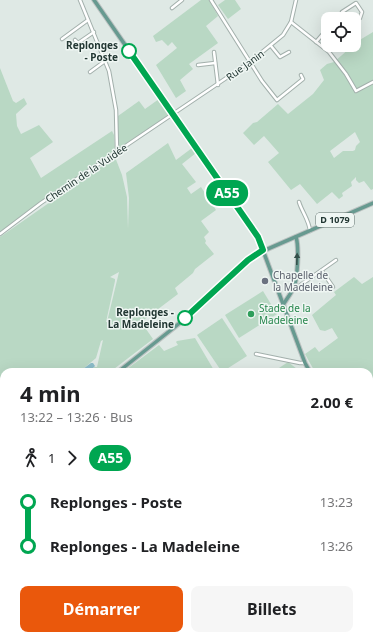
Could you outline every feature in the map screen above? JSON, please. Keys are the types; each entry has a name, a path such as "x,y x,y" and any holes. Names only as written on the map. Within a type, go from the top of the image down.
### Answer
{"main road":[{"path":"94,0 258,237 265,260 308,368"},
{"name":"D 1079","path":"123,368 186,317 254,255 373,203"},
{"path":"283,305 294,288 297,270 298,244 296,237"},
{"path":"254,255 260,256 265,260"}],"street":[{"path":"80,0 109,71 115,96 117,152"},
{"path":"172,8 182,0"},
{"path":"211,0 250,62 277,100 303,79 301,75"},
{"name":"Rue Janin","path":"173,114 218,85 271,46 283,35 291,22 296,0"},
{"path":"342,12 356,3 362,12 361,15"},
{"path":"62,40 88,20"},
{"path":"291,22 334,57 356,90 373,82"},
{"path":"76,40 78,43 94,32"},
{"path":"316,42 321,36"},
{"path":"271,46 280,57 289,52"},
{"path":"214,52 218,85"},
{"path":"90,72 105,61"},
{"path":"198,65 215,63"},
{"name":"Chemin de la Vuidée","path":"0,234 42,203 173,114"},
{"path":"299,202 302,212 309,222 310,230"},
{"path":"294,288 322,271 336,260"},
{"path":"322,271 333,287"},
{"path":"256,354 305,363"}],"green space":[{"path":"201,0 209,0 218,16 206,26 218,43 189,64 193,69 180,80 186,91 176,98 156,65 177,48 172,42 168,46 162,40 156,42 153,36"},
{"path":"225,0 235,0 241,9 228,19 218,5"},
{"path":"373,32 373,189 371,190 364,181 359,183 356,180 356,177 351,182 352,186 342,193 343,196 339,199 332,192 317,204 300,184 291,190 268,162 279,153 264,136 254,145 243,133 253,123 257,122 278,104 288,114 313,94 324,80 320,70 327,64 334,62 345,52 361,52 361,39","holes":["355,132 360,142 356,146 355,150 343,151 334,158 330,151"]},
{"path":"0,68 13,101 16,103 24,98 27,104 16,114 17,126 21,134 39,125 53,142 30,158 41,178 112,131 114,135 115,150 0,232"},
{"path":"159,99 169,115 119,148 117,144 118,116 139,101 145,109"},
{"path":"168,143 176,160 192,148 196,153 182,164 196,182 187,188 191,194 201,187 216,210 201,221 209,232 204,237 206,241 205,243 214,254 175,288 178,294 141,322 153,339 115,368 93,368 97,367 103,340 101,341 96,358 84,368 0,368 0,237 115,157 122,175 127,197 128,229 129,198 126,173","holes":["119,272 106,322 115,281 115,279 110,277"]},
{"path":"354,277 362,284 373,277 373,368 313,368 305,354 315,347 319,352 338,338 332,328 325,331 320,330 312,315 336,295 334,292"},
{"name":"Stade de la Madeleine","path":"263,291 277,314 239,338 225,315"},
{"path":"222,318 247,356 228,368 219,368 197,335"},
{"path":"195,338 213,368 128,368 159,345 164,351 178,345 176,342"},
{"path":"288,362 296,368 279,368"}],"water":[{"path":"91,363 95,366 93,368 84,368"}],"bus line":[{"name":"A55","path":"129,51 258,237 263,250 248,260 185,318"}],"place":[{"name":"Replonges - Poste","path":"129,51"},
{"name":"Chapelle de la Madeleine","path":"265,281"},
{"name":"Stade de la Madeleine","path":"251,314"},
{"name":"Replonges - La Madeleine","path":"185,318"}]}
